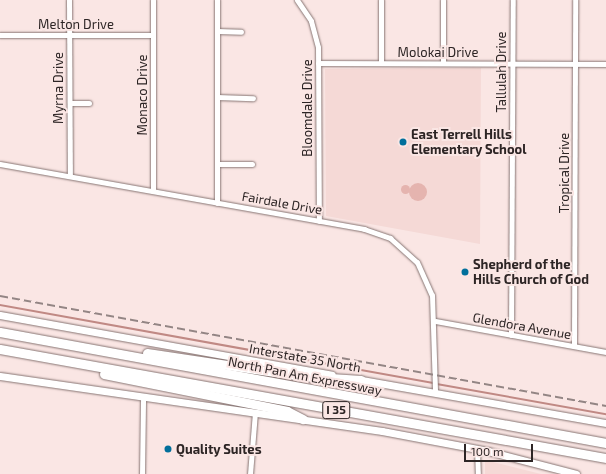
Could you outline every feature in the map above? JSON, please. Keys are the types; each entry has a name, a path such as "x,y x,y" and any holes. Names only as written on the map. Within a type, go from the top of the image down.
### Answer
{"highway":[{"name":"North Pan Am Expressway","path":"0,332 87,346 258,381 606,443"},
{"path":"87,346 196,358 300,376 361,380"},
{"name":"North Pan Am Expressway","path":"0,349 65,362 606,458"},
{"path":"65,362 91,371 151,385 287,411 303,419"}],"main road":[{"name":"Interstate 35 North","path":"0,315 361,380 435,386 606,423"},
{"path":"0,376 143,399 303,419 478,449 552,471 576,474"}],"street":[{"name":"Myrna Drive","path":"69,0 70,176"},
{"name":"Monaco Drive","path":"152,0 153,191"},
{"path":"217,0 217,203"},
{"name":"Bloomdale Drive","path":"297,0 314,30 318,63 319,221"},
{"path":"381,0 381,63"},
{"path":"443,0 443,63"},
{"name":"Tallulah Drive","path":"511,335 513,0"},
{"name":"Tropical Drive","path":"574,346 575,0"},
{"path":"217,31 241,32"},
{"name":"Melton Drive","path":"0,35 153,35"},
{"name":"Molokai Drive","path":"318,63 606,64"},
{"path":"217,97 252,98"},
{"path":"70,103 89,103"},
{"name":"Fairdale Drive","path":"0,164 373,231 405,249 417,262 428,282 434,306 435,386"},
{"path":"217,164 252,164"},
{"name":"Glendora Avenue","path":"435,321 606,352"},
{"path":"142,474 143,399"},
{"path":"250,474 255,412"},
{"path":"478,449 478,474"}],"shaded area":[{"name":"East Terrell Hills Elementary School","path":"481,68 480,244 326,216 325,69"},
{"path":"418,183 424,186 427,192 424,198 418,201 412,198 409,192 412,186"},
{"path":"403,185 407,185 409,189 407,193 403,193 401,191 401,187"},
{"path":"485,460 541,474 485,474"}],"waterway":[{"path":"0,305 433,383"},
{"path":"437,384 606,414"}],"railway":[{"path":"0,296 606,406"}],"place":[{"name":"East Terrell Hills Elementary School","path":"403,142"},
{"name":"Shepherd of the Hills Church of God","path":"465,272"},
{"name":"Quality Suites","path":"168,449"}]}
